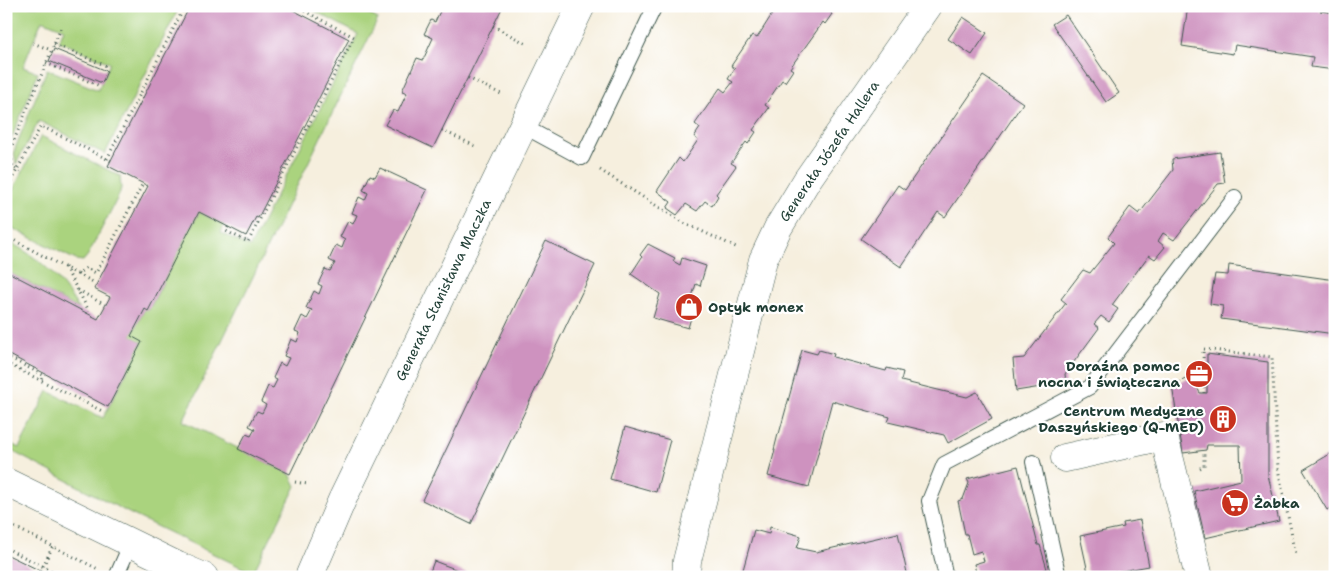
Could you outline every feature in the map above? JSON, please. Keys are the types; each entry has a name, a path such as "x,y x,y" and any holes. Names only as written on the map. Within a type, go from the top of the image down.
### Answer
{"street":[{"name":"Generała Stanisława Maczka","path":"309,577 342,500 581,6"},
{"name":"Generała Józefa Hallera","path":"684,574 763,260 778,228 807,180 928,6"},
{"path":"1065,458 1164,436 1199,577"},
{"path":"6,482 204,577"}],"lane":[{"path":"522,126 582,158 655,6"},
{"path":"946,577 929,501 944,464 1090,387 1235,198"},
{"path":"1033,462 1059,577"},
{"path":"116,577 131,543"}],"path":[{"path":"6,190 41,126 109,160 186,6"},
{"path":"228,227 226,231 248,242 354,37 295,6"},
{"path":"493,26 526,42"},
{"path":"22,173 13,167 8,151 61,28"},
{"path":"33,42 51,50"},
{"path":"54,44 109,66"},
{"path":"46,64 100,86"},
{"path":"468,78 501,94"},
{"path":"442,130 475,146"},
{"path":"582,158 684,223 763,260"},
{"path":"77,274 86,268 96,273 143,183"},
{"path":"6,236 95,283"},
{"path":"64,267 90,311"},
{"path":"78,290 105,305"},
{"path":"1204,393 1203,349 1272,357 1278,469 1296,554"},
{"path":"7,355 43,375 41,380"},
{"path":"6,362 102,412"},
{"path":"294,482 308,484"},
{"path":"6,523 98,570"},
{"path":"43,566 53,546"},
{"path":"6,548 64,577"}],"green space":[{"path":"6,6 180,6 105,154 39,121 16,164 14,151 47,69 98,90 110,63 59,41 64,29 42,20 23,67 38,73 8,147 6,147"},
{"path":"305,6 353,6 378,19 183,421 290,474 296,486 253,573 129,513 6,448 6,441 19,448 48,391 103,418 142,342 131,336 145,309 149,310 199,212 224,225 221,233 250,247 358,34"},
{"path":"41,136 120,176 121,188 119,195 88,255 83,261 76,260 6,225 6,203"},
{"path":"6,240 29,254 48,269 64,287 79,309 6,271 8,265 6,264"}],"building":[{"path":"190,6 285,6 349,39 258,218 256,217 246,236 199,212 148,311 145,309 131,336 142,342 108,407 6,353 6,271 98,319 110,297 94,289 148,186 108,166"},
{"path":"448,6 503,6 433,148 385,125 393,110 398,112 407,93 402,91 417,58 423,60 433,38 424,34 431,20 435,22 442,7 446,9"},
{"path":"773,6 833,6 829,11 832,14 825,24 823,22 790,68 793,70 785,82 782,80 765,105 769,108 753,130 756,132 748,144 746,142 731,163 736,166 716,194 718,196 712,206 705,201 697,211 686,204 677,215 667,208 671,202 657,191 679,158 683,162 698,140 694,137 700,128 695,124 720,88 725,92 733,82 728,79 735,68 731,66 752,35 757,38 776,8"},
{"path":"1188,6 1320,6 1320,11 1335,13 1335,70 1311,67 1313,57 1235,45 1233,54 1182,46"},
{"path":"1066,15 1119,93 1106,102 1052,24"},
{"path":"963,17 987,33 972,55 948,39"},
{"path":"54,49 107,71 102,83 49,61"},
{"path":"983,76 1023,103 945,217 938,212 901,267 861,239 898,185 905,190"},
{"path":"1220,152 1225,183 1218,184 1174,240 1163,233 1158,241 1165,247 1155,259 1149,255 1112,305 1118,309 1109,322 1101,316 1094,324 1099,328 1065,374 1066,383 1016,391 1013,359 1024,358 1066,303 1061,299 1083,270 1090,273 1114,243 1108,237 1130,207 1139,214 1173,170 1172,159"},
{"path":"380,168 427,190 290,474 238,449 246,434 251,436 255,429 249,426 257,411 262,413 266,405 261,402 268,386 273,388 277,380 273,378 280,363 285,366 289,358 284,356 291,339 297,342 300,333 295,331 302,316 307,319 312,310 306,308 314,291 319,294 322,286 318,284 325,269 330,271 335,263 329,260 336,245 342,248 345,240 340,237 348,221 353,224 357,215 352,213 359,197 365,200 368,193 363,190 370,175 375,177"},
{"path":"546,241 595,265 471,524 422,500"},
{"path":"648,244 675,258 673,261 680,265 682,258 706,266 700,286 696,284 689,306 694,307 688,328 653,318 660,294 631,274 642,257 640,255"},
{"path":"1229,265 1335,280 1335,334 1221,319 1223,306 1210,304 1215,274 1228,275"},
{"path":"802,350 817,354 819,350 834,354 833,357 886,371 887,368 903,372 901,381 967,397 977,392 992,419 948,443 944,435 888,422 890,417 832,401 809,487 768,476"},
{"name":"Centrum Medyczne Daszyńskiego (Q-MED)","path":"1207,354 1268,362 1268,475 1279,521 1205,538 1194,491 1241,480 1240,445 1207,445 1206,450 1183,453 1172,386 1191,376 1200,393 1207,393"},
{"path":"625,427 670,440 656,492 610,479"},
{"path":"1335,451 1335,505 1327,510 1303,470"},
{"path":"1018,466 1038,545 1040,545 1047,569 1044,570 1046,577 977,577 974,564 984,561 981,551 972,554 967,534 965,534 958,501 963,499 969,483 967,479"},
{"path":"1140,520 1149,566 1089,577 1080,536 1124,527 1123,523"},
{"path":"770,527 801,536 797,548 816,552 898,533 908,577 741,577 754,530 769,534"},
{"path":"6,554 53,577 6,577"},
{"path":"434,561 476,577 428,577"}],"place":[{"name":"Optyk monex","path":"689,307"},
{"name":"Doraźna pomoc nocna i świąteczna","path":"1199,374"},
{"name":"Centrum Medyczne Daszyńskiego (Q-MED)","path":"1223,419"},
{"name":"Żabka","path":"1235,503"}]}
